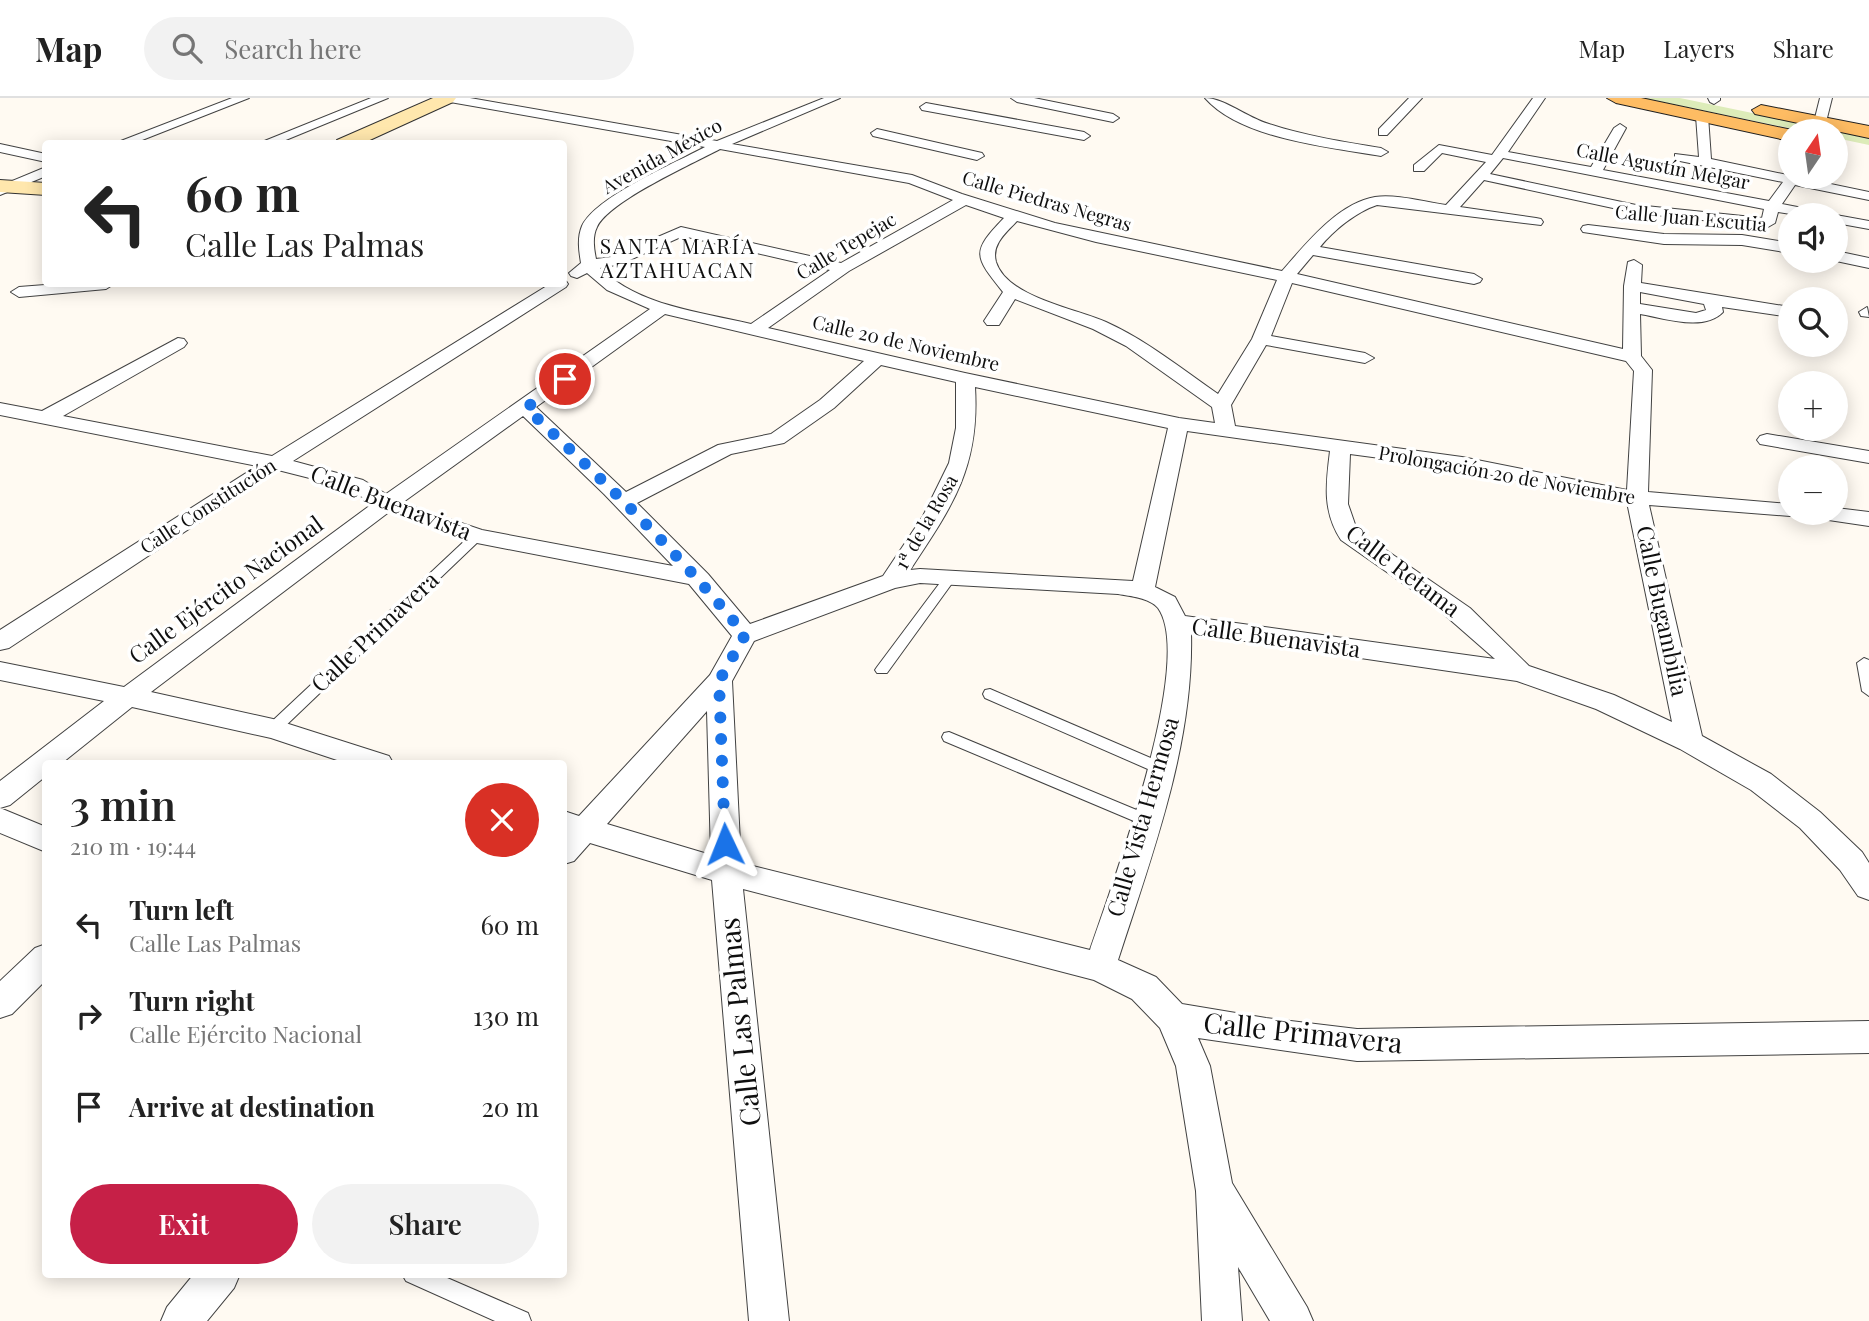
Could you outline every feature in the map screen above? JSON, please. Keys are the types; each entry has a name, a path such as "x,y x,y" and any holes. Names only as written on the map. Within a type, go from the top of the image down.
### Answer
{"main road":[{"path":"1615,98 1717,103 1804,119"},
{"path":"1717,103 1778,130"},
{"path":"1848,128 1869,132"}],"street":[{"path":"130,140 243,98"},
{"path":"273,140 382,98"},
{"path":"353,140 448,98"},
{"name":"Calle Piedras Negras","path":"448,98 718,145 918,138 962,201 1013,217 1126,246 1430,308 1632,357"},
{"name":"Avenida México","path":"589,265 580,243 590,225 614,201 718,145 834,98"},
{"path":"1017,98 1113,118"},
{"path":"1210,98 1221,110 1298,138 1381,152"},
{"path":"1383,132 1416,98"},
{"path":"1448,211 1498,157 1539,98"},
{"path":"1821,119 1826,98"},
{"path":"1706,157 1717,103"},
{"path":"1066,131 1097,115"},
{"path":"1595,172 1620,128"},
{"path":"877,133 918,138 1066,131 1084,136"},
{"path":"918,138 977,156"},
{"path":"0,148 42,157"},
{"name":"Calle Agustín Melgar","path":"1419,168 1439,149 1595,172 1778,208"},
{"path":"1680,157 1778,174"},
{"path":"2,192 42,173"},
{"path":"1482,176 1636,209 1768,223 1772,207 1789,189"},
{"path":"2,192 42,189"},
{"path":"1842,189 1869,196"},
{"path":"2,192 42,204"},
{"name":"Calle Tepejac","path":"755,330 843,268 962,201"},
{"path":"1226,430 1222,405 1261,339 1286,277 1322,235 1361,206 1376,201 1415,204 1536,222"},
{"path":"1013,217 992,239 987,253 989,265 1011,292 1099,325 1132,342 1222,405"},
{"path":"1848,221 1869,225"},
{"name":"Calle Juan Escutia","path":"1588,229 1664,239 1742,240 1778,246"},
{"name":"Calle Constitución","path":"567,279 589,265 615,261 681,230 843,268"},
{"path":"1310,250 1474,279"},
{"path":"1848,259 1869,263"},
{"name":"Calle 20 de Noviembre","path":"589,265 600,280 615,290 662,308 965,379 1179,424 1226,430"},
{"path":"1634,265 1630,308 1697,318 1715,312 1711,300"},
{"path":"0,300 42,281"},
{"path":"1632,286 1778,310"},
{"path":"19,292 73,287"},
{"name":"Calle Constitución","path":"0,642 275,463 554,287"},
{"path":"993,321 1011,292"},
{"name":"Calle Ejército Nacional","path":"46,760 128,695 386,505 526,408 662,308"},
{"name":"Calle Bugambilia","path":"1630,308 1632,357 1643,370 1637,498 1690,742"},
{"path":"1261,339 1365,358"},
{"path":"46,417 178,343"},
{"path":"625,501 725,449 777,439 827,404 879,357"},
{"name":"1ª de la Rosa","path":"891,581 928,526 956,474 964,443 965,379"},
{"path":"526,408 625,501 700,579 745,635 719,681 570,835"},
{"name":"Calle Buenavista","path":"0,409 275,463 356,484 386,505 477,536 700,579"},
{"path":"1143,591 1179,424"},
{"name":"Prolongación 20 de Noviembre","path":"1226,430 1462,463 1637,498 1778,509"},
{"path":"1767,440 1869,457"},
{"name":"Calle Retama","path":"1340,448 1336,508 1340,524 1349,535 1450,604 1496,643 1520,672"},
{"path":"1848,516 1869,519"},
{"name":"Calle Buenavista","path":"745,635 891,581 920,576 952,575 1118,586 1143,591 1168,604 1179,623 1520,672 1605,702 1690,742"},
{"name":"Calle Vista Hermosa","path":"1100,967 1162,769 1181,656 1179,623"},
{"path":"0,671 128,695 273,729 370,760"},
{"name":"Calle Las Palmas","path":"719,681 726,872 769,1321"},
{"path":"1690,742 1760,782 1810,820 1852,861 1869,887"},
{"name":"Calle Ejército Nacional","path":"0,797 42,764"},
{"path":"0,820 42,838"},
{"name":"Calle Primavera","path":"570,835 1100,967 1144,988 1173,1017 1266,1034 1357,1045 1869,1037"},
{"path":"0,1003 42,962"},
{"path":"1173,1017 1193,1066 1214,1189 1222,1321"},
{"path":"1214,1189 1293,1321"},
{"path":"181,1321 217,1278"}],"lane":[{"name":"Calle Primavera","path":"273,729 477,536"},
{"path":"882,670 952,575"},
{"path":"1864,663 1869,691"},
{"path":"990,694 1162,769"},
{"path":"949,737 1146,820"},
{"path":"422,1278 514,1320"}],"green space":[{"path":"1643,98 1680,98 1782,119 1778,119 1778,126"},
{"path":"1848,133 1869,137 1869,145 1848,141"}],"district":[{"name":"SANTA MARÍA AZTAHUACAN","path":"678,259"}],"route":[{"path":"565,379 526,408 625,501 700,579 745,635 719,681 725,844"}]}
